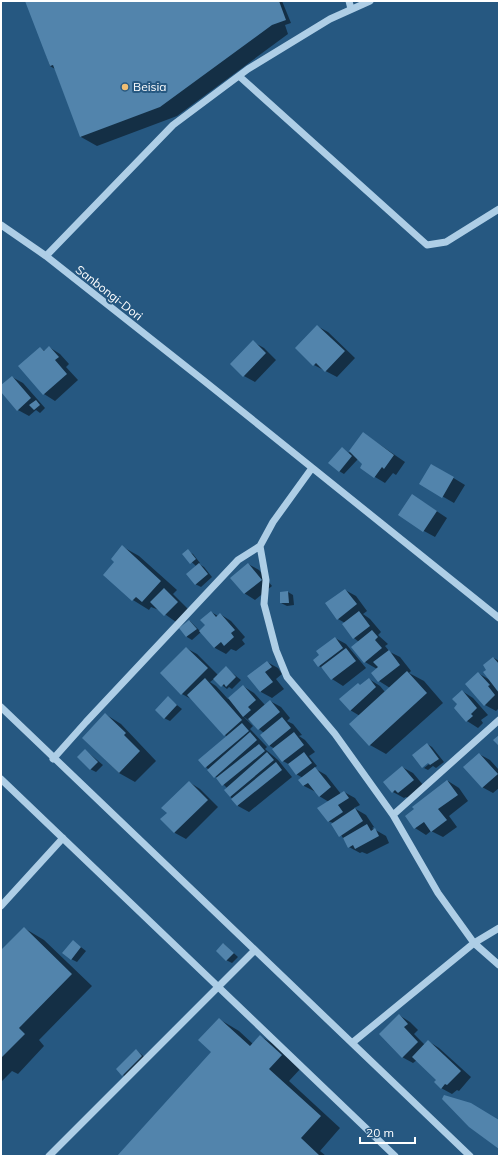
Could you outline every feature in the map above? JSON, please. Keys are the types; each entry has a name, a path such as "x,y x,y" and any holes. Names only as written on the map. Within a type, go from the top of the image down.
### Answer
{"street":[{"path":"349,1 351,9"},
{"path":"46,256 173,125 239,76 330,19 370,1"},
{"path":"239,76 427,245 446,242 499,209"},
{"name":"Sanbongi-Dori","path":"1,225 46,256 499,618"},
{"path":"53,759 238,560 260,546 273,522 312,468"},
{"path":"260,546 266,580 264,604 276,650 287,677 335,734 393,815 438,893 474,943 499,965"},
{"path":"1,708 470,1156"},
{"path":"393,815 499,720"},
{"path":"1,779 395,1156"},
{"path":"1,906 63,838"},
{"path":"352,1042 474,943 499,928"},
{"path":"49,1156 254,950"}],"building":[{"name":"Beisia","path":"25,1 279,1 286,20 272,25 160,107 80,137 53,65 50,66"},
{"path":"317,325 345,351 325,372 316,363 313,366 295,348"},
{"path":"253,340 266,353 243,377 230,364"},
{"path":"49,346 59,357 55,360 67,374 43,395 18,366 40,347 44,351"},
{"path":"12,376 31,398 17,411 1,392 1,385"},
{"path":"36,400 40,405 34,410 29,405"},
{"path":"363,432 394,455 384,469 382,467 374,478 360,468 362,464 349,451"},
{"path":"342,447 352,456 339,472 328,463"},
{"path":"431,464 454,477 442,498 419,484"},
{"path":"412,494 437,511 423,532 398,515"},
{"path":"122,545 161,581 142,602 136,597 132,601 103,575 114,562 111,559"},
{"path":"188,549 196,559 190,564 182,554"},
{"path":"199,563 208,574 195,585 186,574"},
{"path":"248,563 262,580 244,594 230,578"},
{"path":"164,588 178,602 164,616 150,602"},
{"path":"345,589 357,604 337,620 325,603"},
{"path":"288,591 289,603 280,603 280,592"},
{"path":"211,611 216,617 220,613 235,630 231,633 234,637 224,646 221,642 214,648 199,631 205,625 200,620"},
{"path":"359,611 370,626 353,639 342,624"},
{"path":"189,620 197,629 186,637 179,628"},
{"path":"372,630 378,637 375,640 382,648 364,663 351,647"},
{"path":"335,637 343,648 318,667 313,660 319,655 316,651"},
{"path":"186,647 208,668 181,695 160,673"},
{"path":"346,648 356,661 331,680 321,667"},
{"path":"389,650 400,665 378,682 371,673 378,667 373,662"},
{"path":"493,657 499,664 499,693 483,672 486,670 483,665"},
{"path":"267,661 272,667 265,672 273,682 260,692 247,676"},
{"path":"226,666 236,677 226,687 224,684 221,687 213,679"},
{"path":"407,671 427,693 369,746 349,724"},
{"path":"478,672 490,685 488,686 495,695 484,706 465,684"},
{"path":"205,678 242,720 224,736 187,695"},
{"path":"369,678 376,687 350,711 339,699 358,683 360,685"},
{"path":"243,685 256,700 248,707 251,710 243,717 228,698"},
{"path":"462,690 477,708 471,714 473,716 466,722 454,708 457,704 452,699"},
{"path":"168,696 177,705 164,719 155,710"},
{"path":"270,700 280,712 258,730 248,719"},
{"path":"105,713 126,733 124,735 140,751 119,773 82,738"},
{"path":"282,717 291,728 269,746 260,735"},
{"path":"242,723 249,731 205,768 198,760"},
{"path":"250,732 257,740 214,778 207,770"},
{"path":"294,732 304,745 282,762 272,749"},
{"path":"499,735 499,746 493,740"},
{"path":"427,743 439,759 430,765 428,763 422,768 412,755"},
{"path":"259,744 265,751 222,786 216,778"},
{"path":"85,749 98,762 90,770 77,757"},
{"path":"267,752 274,760 230,797 224,790"},
{"path":"304,752 312,763 296,775 288,764"},
{"path":"479,753 498,774 482,788 463,767"},
{"path":"276,762 282,770 237,806 231,799"},
{"path":"402,766 414,780 398,793 395,790 392,793 383,782"},
{"path":"315,767 331,787 319,797 308,783 303,786 298,780"},
{"path":"447,780 458,795 438,809 447,820 431,832 424,822 414,829 405,816 414,809 412,807"},
{"path":"189,781 208,800 174,833 160,819 167,813 161,808"},
{"path":"344,791 349,798 338,805 343,812 328,822 317,808"},
{"path":"355,808 363,821 339,837 331,824"},
{"path":"367,824 371,831 375,828 379,836 355,849 353,845 348,848 343,838"},
{"path":"24,927 72,974 19,1028 25,1034 1,1058 1,950"},
{"path":"73,940 81,947 71,960 62,953"},
{"path":"223,943 234,953 226,961 216,951"},
{"path":"399,1014 408,1024 404,1027 418,1042 402,1058 379,1034"},
{"path":"219,1018 250,1046 260,1035 282,1055 269,1069 321,1116 301,1138 320,1156 117,1156 211,1052 198,1040"},
{"path":"428,1040 461,1071 441,1089 434,1082 436,1080 412,1057"},
{"path":"136,1049 142,1056 122,1076 116,1069"},
{"path":"444,1095 471,1103 499,1120 499,1149 469,1127 442,1099"}],"place":[{"name":"Beisia","path":"125,87"}]}
